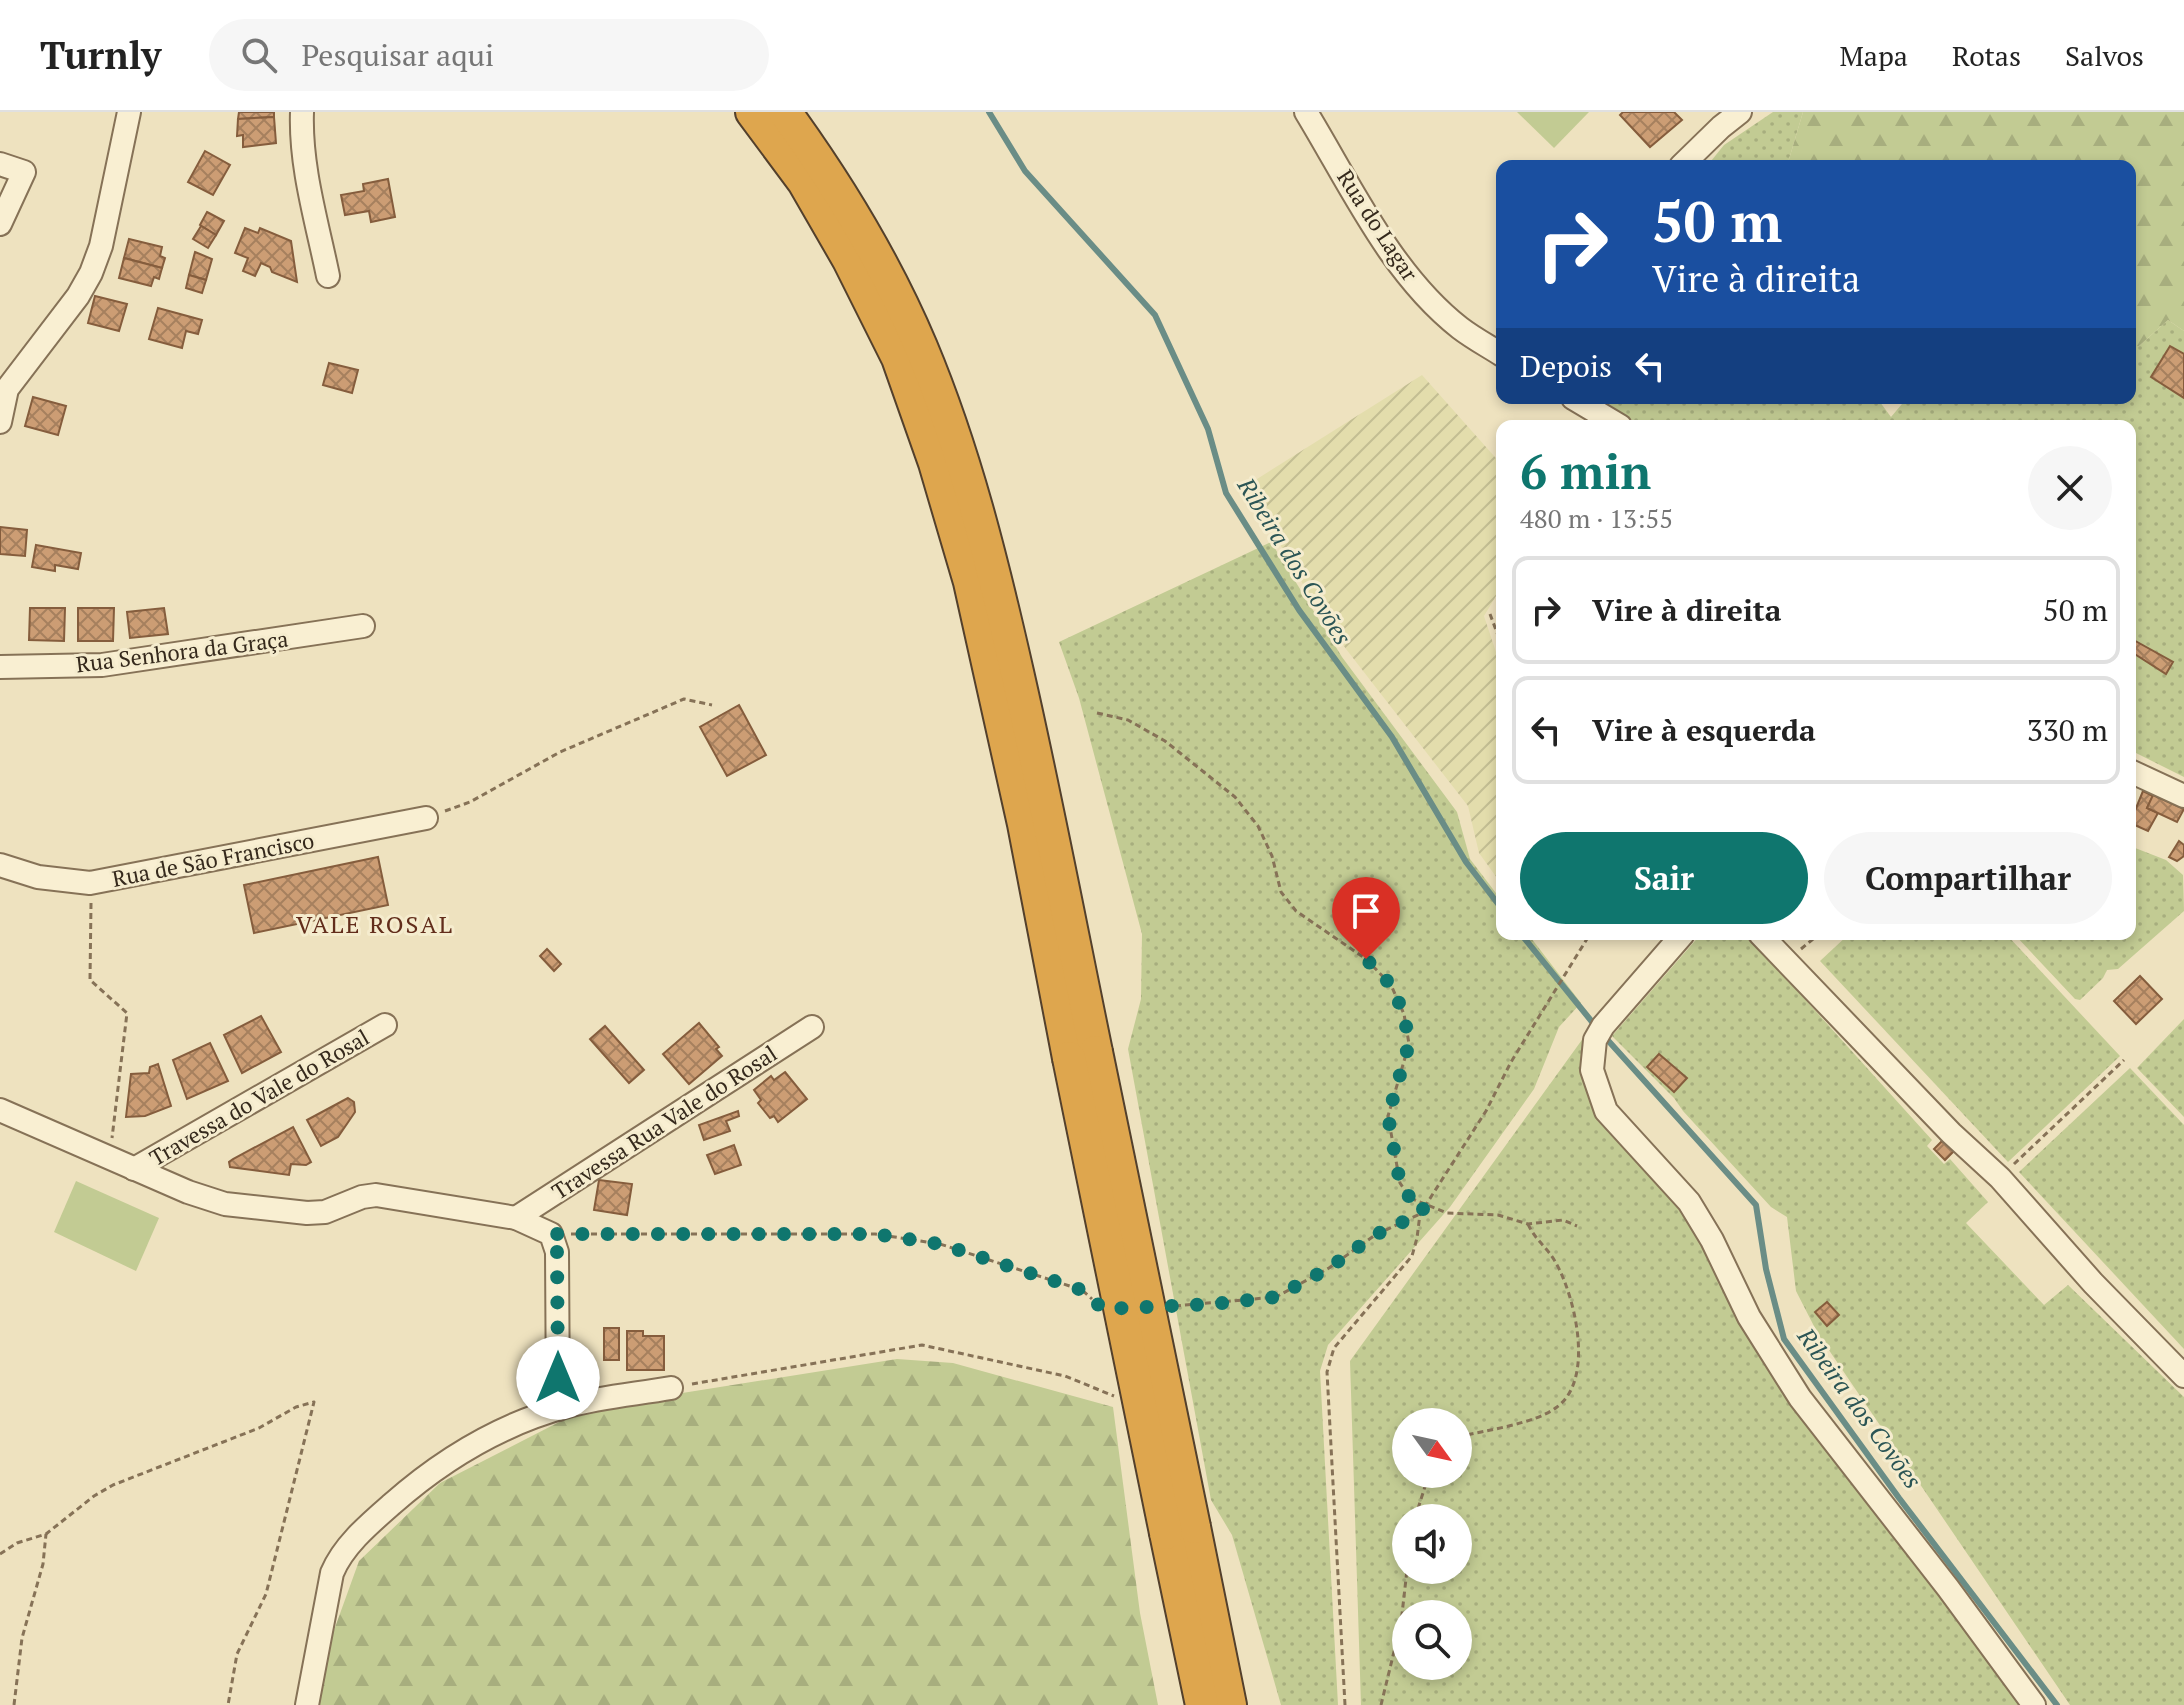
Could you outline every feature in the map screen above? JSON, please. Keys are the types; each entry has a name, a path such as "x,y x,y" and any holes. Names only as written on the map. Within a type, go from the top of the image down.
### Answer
{"highway":[{"path":"752,112 804,182 849,260 898,358 935,463 970,582 1021,809 1082,1055 1180,1530 1230,1705"},
{"path":"785,112 823,165 872,247 921,346 963,462 994,568 1042,783 1082,1055"},
{"path":"1180,1530 1202,1705"}],"street":[{"path":"0,422 4,388 78,296 91,273 101,246 129,112"},
{"path":"302,112 301,139 306,174 328,276"},
{"name":"Rua do Lagar","path":"1306,112 1392,254 1425,295 1460,328 1496,351"},
{"path":"1687,160 1740,112"},
{"path":"0,164 24,172 0,224"},
{"path":"1583,404 1610,420"},
{"name":"Rua Senhora da Graça","path":"0,667 102,665 363,626"},
{"path":"2136,774 2184,796"},
{"name":"Rua de São Francisco","path":"0,865 38,877 90,883 426,818"},
{"path":"1678,940 1599,1033 1592,1070 1606,1111 1689,1202 1712,1240 1749,1317 1800,1398 1948,1588 2034,1705"},
{"path":"1766,940 1951,1133 2000,1178 2093,1283 2184,1376"},
{"name":"Travessa do Vale do Rosal","path":"134,1169 385,1025"},
{"name":"Travessa Rua Vale do Rosal","path":"516,1218 812,1027"},
{"path":"0,1110 188,1192 225,1204 307,1213 325,1212 362,1197 376,1195 516,1218 551,1234 557,1252 558,1409"},
{"path":"307,1705 332,1573 344,1551 376,1518 432,1470 459,1452 502,1431 558,1409 671,1388"}],"path":[{"path":"1490,614 1496,630"},
{"path":"426,818 470,802 560,752 684,699 712,705"},
{"path":"1097,713 1128,720 1165,741 1235,797 1258,826 1272,856 1281,892 1296,911 1366,959 1391,985 1404,1014 1409,1044 1388,1116 1400,1183 1410,1198 1447,1213 1498,1215 1528,1224 1563,1220 1577,1226"},
{"path":"91,903 90,980 127,1013 113,1132"},
{"path":"1345,1705 1327,1372 1334,1348 1412,1256 1420,1214 1486,1111 1511,1062 1586,940"},
{"path":"2000,1178 2124,1060"},
{"path":"1167,1306 1276,1297 1329,1268 1375,1235 1420,1214"},
{"path":"1472,1433 1545,1415 1560,1406 1576,1374 1578,1341 1565,1282 1555,1260 1534,1238 1528,1224"},
{"path":"551,1234 875,1234 940,1244 1082,1290 1093,1300"},
{"path":"671,1388 922,1345 1065,1376 1114,1396"},
{"path":"0,1554 25,1540 46,1534 113,1485 259,1428 296,1407 314,1402 266,1594 237,1654 228,1705"},
{"path":"14,1705 22,1638 43,1564 46,1534"},
{"path":"1381,1705 1401,1623 1405,1584"}],"shaded area":[{"path":"1422,375 1496,458 1496,596 1484,616 1496,652 1496,877 1479,853 1468,806 1346,649 1307,591 1246,486"}],"green space":[{"path":"1517,112 1589,112 1554,148"},
{"path":"1773,112 1803,112 1789,160 1712,160 1724,145"},
{"path":"1803,112 2184,112 2184,331 2168,320 2136,346 2136,160 1789,160"},
{"path":"2168,320 2184,331 2184,777 2136,753 2136,420 1632,420 1607,404 1881,404 1891,417 1902,404 2136,404 2136,346"},
{"path":"1271,542 1342,657 1457,812 1470,859 1496,893 1496,940 1533,940 1581,1003 1559,1027 1534,1089 1450,1207 1328,1345 1320,1371 1338,1705 1281,1705 1232,1535 1211,1500 1128,1049 1141,999 1142,934 1079,698 1059,642"},
{"path":"2136,848 2166,860 2183,875 2184,911 2118,969 2107,970 2080,1000 2075,999 2020,940 2136,940"},
{"path":"1696,940 1751,940 1932,1140 1927,1146 1944,1164 1950,1159 1988,1202 1966,1223 2044,1305 2068,1285 2184,1397 2184,1705 2070,1705 1818,1334 1796,1291 1787,1217 1771,1207 1674,1098 1612,1036"},
{"path":"1843,940 2012,940 2120,1056 2008,1162 1820,961"},
{"path":"1597,1019 1585,1070 1684,1205 1741,1322 1790,1404 1941,1594 2023,1705 1361,1705 1350,1361"},
{"path":"2184,1019 2184,1117 2137,1068"},
{"path":"2130,1068 2184,1125 2184,1349 2019,1172"},
{"path":"76,1181 159,1218 136,1271 54,1232"},
{"path":"897,1359 953,1363 1113,1407 1140,1613 1158,1705 319,1705 333,1633 359,1561 440,1483 565,1419 676,1394"}],"building":[{"path":"239,112 274,112 274,117 238,119"},
{"path":"1623,112 1674,112 1682,120 1650,147 1620,115"},
{"path":"274,117 276,143 243,147 243,135 237,136 238,119"},
{"path":"205,151 230,165 213,195 188,182"},
{"path":"388,179 395,217 371,222 369,211 345,215 341,195 364,191 363,184"},
{"path":"207,212 224,221 216,235 200,225"},
{"path":"201,226 216,235 208,248 193,239"},
{"path":"245,228 258,233 260,228 291,241 297,282 272,272 270,267 261,263 255,276 243,271 248,258 235,253"},
{"path":"129,239 162,247 160,256 165,258 162,268 124,258"},
{"path":"195,252 212,259 206,280 189,275"},
{"path":"124,258 162,268 159,279 154,277 151,286 119,278"},
{"path":"189,275 206,280 202,293 186,288"},
{"path":"95,296 127,304 119,331 88,323"},
{"path":"158,308 202,320 198,334 186,331 182,348 149,339"},
{"path":"2170,346 2184,354 2184,398 2151,377"},
{"path":"329,363 358,370 352,393 323,385"},
{"path":"33,397 66,406 58,435 25,426"},
{"path":"0,527 27,530 25,556 0,554"},
{"path":"36,545 81,553 78,569 55,565 55,571 32,567"},
{"path":"30,608 65,608 64,641 29,640"},
{"path":"78,608 114,608 113,641 78,641"},
{"path":"164,608 168,634 130,638 127,612"},
{"path":"2136,641 2173,662 2166,674 2136,655"},
{"path":"739,705 766,755 727,776 700,727"},
{"path":"2143,791 2153,796 2147,808 2158,813 2148,831 2136,826 2136,808"},
{"path":"2153,795 2184,809 2177,822 2147,808"},
{"path":"2179,841 2184,845 2184,856 2177,861 2169,857"},
{"path":"378,857 388,905 254,933 244,885"},
{"path":"547,949 561,964 554,971 540,956"},
{"path":"2140,976 2162,999 2136,1024 2114,1001"},
{"path":"261,1016 281,1052 242,1073 224,1035"},
{"path":"699,1023 719,1047 716,1049 722,1056 689,1084 663,1054"},
{"path":"605,1026 644,1070 629,1083 590,1039"},
{"path":"210,1043 228,1081 187,1099 173,1060"},
{"path":"1659,1054 1687,1078 1674,1092 1647,1067"},
{"path":"158,1064 171,1106 145,1116 126,1117 131,1074 149,1073 150,1067"},
{"path":"785,1072 807,1099 778,1122 774,1116 770,1118 758,1103 761,1100 754,1090 771,1076 774,1080"},
{"path":"348,1098 354,1102 355,1112 338,1137 321,1146 307,1120"},
{"path":"738,1111 739,1116 726,1121 730,1131 704,1140 699,1125"},
{"path":"293,1127 311,1162 306,1165 291,1164 289,1175 230,1167 229,1162 233,1159"},
{"path":"1945,1138 1956,1149 1945,1160 1934,1149"},
{"path":"734,1145 741,1165 715,1174 707,1155"},
{"path":"599,1180 632,1184 627,1215 594,1210"},
{"path":"1827,1302 1839,1315 1827,1326 1815,1312"},
{"path":"604,1328 619,1328 619,1360 604,1360"},
{"path":"627,1331 643,1331 643,1336 664,1336 664,1370 627,1370"}],"waterway":[{"name":"Ribeira dos Covões","path":"989,112 1025,171 1155,315 1208,429 1226,493 1299,610 1392,737 1466,862 1496,901"},
{"name":"Ribeira dos Covões","path":"1526,940 1597,1028"},
{"name":"Ribeira dos Covões","path":"1604,1036 1756,1205 1766,1269 1784,1339 1899,1498 2057,1705"}],"district":[{"name":"VALE ROSAL","path":"375,924"}],"route":[{"path":"558,1378 557,1252 551,1234 875,1234 940,1244 1082,1290 1103,1309 1214,1304 1276,1297 1329,1268 1375,1235 1420,1214 1426,1204 1410,1198 1400,1183 1388,1116 1409,1044 1404,1014 1391,985 1366,959"}]}
